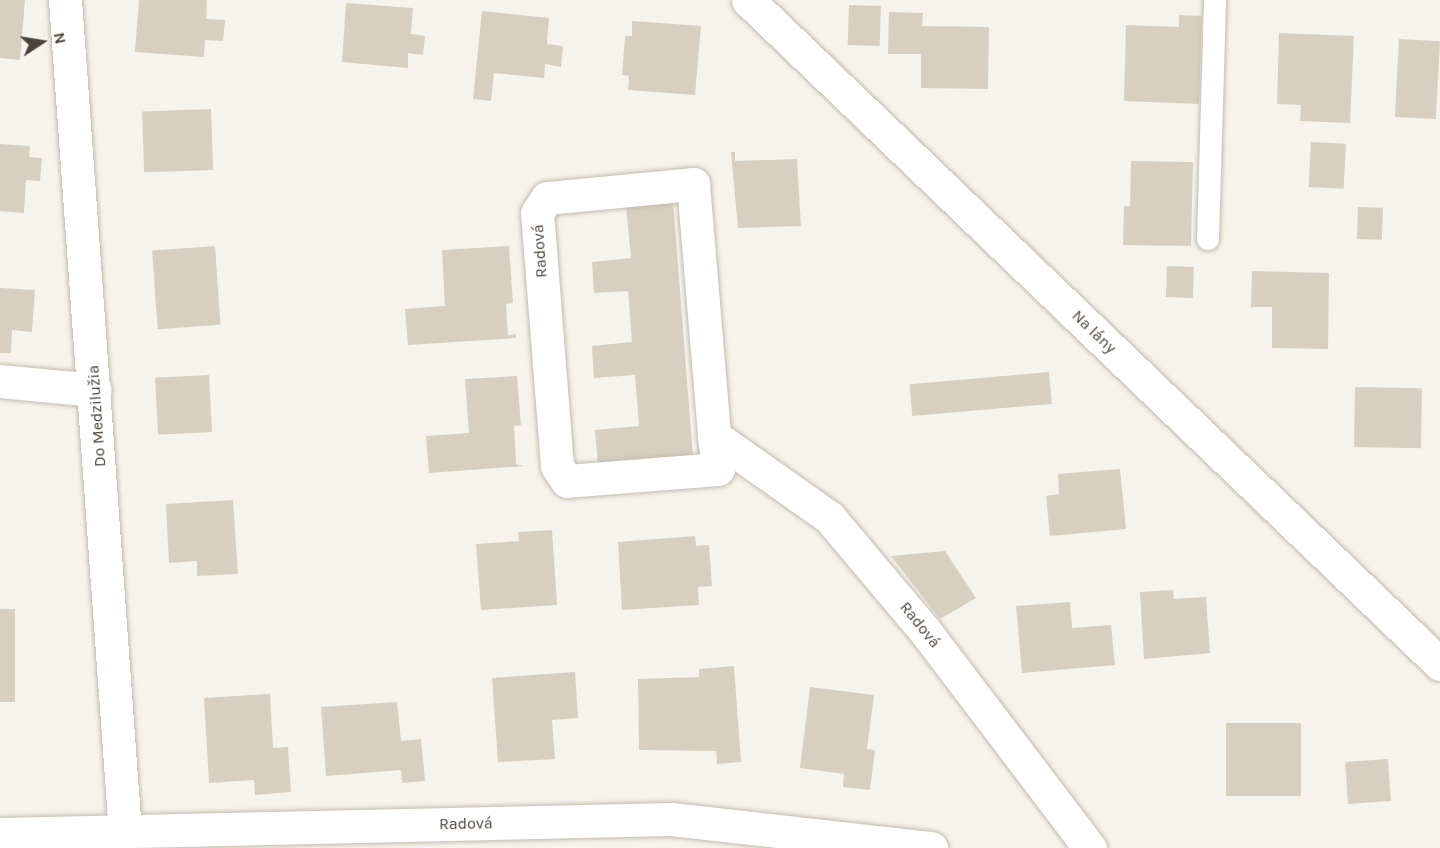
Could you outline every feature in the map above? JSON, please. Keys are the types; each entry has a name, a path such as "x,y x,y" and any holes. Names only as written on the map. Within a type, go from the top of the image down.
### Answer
{"street":[{"name":"Do Medzilužia","path":"65,0 95,390 125,832"},
{"name":"Na lány","path":"748,0 1440,664"},
{"name":"Radová","path":"693,184 714,436 718,469 567,481 557,466 537,213 547,198 693,184"},
{"path":"0,381 95,390"},
{"name":"Radová","path":"714,436 829,517 926,631 1090,848"},
{"name":"Radová","path":"0,834 671,819 931,848"}],"lane":[{"path":"1208,239 1215,0"}],"building":[{"path":"0,0 25,0 20,60 0,58"},
{"path":"139,0 207,0 206,19 225,20 223,41 205,40 204,57 135,52"},
{"path":"346,3 413,8 411,34 425,36 423,55 408,53 408,68 342,62"},
{"path":"849,5 881,6 880,46 848,45"},
{"path":"482,11 549,18 547,44 563,46 561,67 545,64 544,78 494,73 491,101 473,99"},
{"path":"889,12 923,13 922,26 989,27 988,89 921,88 921,54 888,54"},
{"path":"1179,15 1202,16 1199,104 1124,101 1126,25 1179,27"},
{"path":"632,21 701,26 695,95 628,90 629,76 622,75 625,36 632,36"},
{"path":"1279,33 1354,36 1350,123 1300,121 1301,105 1277,104"},
{"path":"1399,39 1440,41 1436,119 1395,117"},
{"path":"211,109 213,170 144,172 142,111"},
{"path":"1311,142 1346,144 1344,189 1309,187"},
{"path":"0,144 30,146 29,157 42,158 40,181 26,180 24,213 0,211"},
{"path":"731,152 735,152 735,161 797,159 801,226 738,228"},
{"path":"1131,161 1193,162 1191,246 1123,245 1124,206 1130,206"},
{"path":"673,202 693,457 598,464 595,430 639,426 635,375 594,378 592,346 632,342 628,291 594,293 592,262 631,258 626,205"},
{"path":"1358,207 1383,208 1382,240 1357,239"},
{"path":"215,246 221,325 158,329 152,250"},
{"path":"509,246 513,303 506,304 508,335 516,334 516,338 408,345 405,309 445,306 442,250"},
{"path":"1167,266 1194,267 1193,298 1166,297"},
{"path":"1252,271 1329,273 1328,349 1272,348 1272,307 1251,307"},
{"path":"0,288 35,290 32,332 12,330 11,353 0,353"},
{"path":"1049,372 1052,404 912,416 910,384"},
{"path":"209,375 212,432 158,435 155,378"},
{"path":"517,376 521,425 514,426 516,464 524,466 429,473 426,436 469,433 465,379"},
{"path":"1355,387 1422,388 1421,448 1354,447"},
{"path":"1120,469 1126,529 1050,536 1046,496 1059,494 1058,474"},
{"path":"233,500 238,574 197,576 197,561 169,563 166,504"},
{"path":"552,530 557,605 481,610 476,544 519,541 518,532"},
{"path":"695,536 696,546 709,545 712,586 698,587 699,605 622,610 618,542"},
{"path":"945,551 976,598 940,619 891,556"},
{"path":"1173,590 1174,599 1206,597 1210,653 1144,659 1140,592"},
{"path":"1070,602 1072,628 1111,625 1115,665 1022,673 1016,606"},
{"path":"0,609 15,609 15,702 0,702"},
{"path":"734,666 741,762 717,764 716,751 639,750 638,679 699,677 699,669"},
{"path":"575,672 578,718 552,720 555,759 498,762 492,678"},
{"path":"810,687 874,695 867,749 875,750 870,790 843,787 844,774 800,768"},
{"path":"270,694 273,748 288,747 291,792 255,795 254,780 209,783 204,698"},
{"path":"397,702 401,741 421,739 425,781 402,783 401,770 326,776 321,707"},
{"path":"1226,723 1301,723 1301,796 1226,796"},
{"path":"1388,759 1391,801 1348,804 1345,762"}]}
